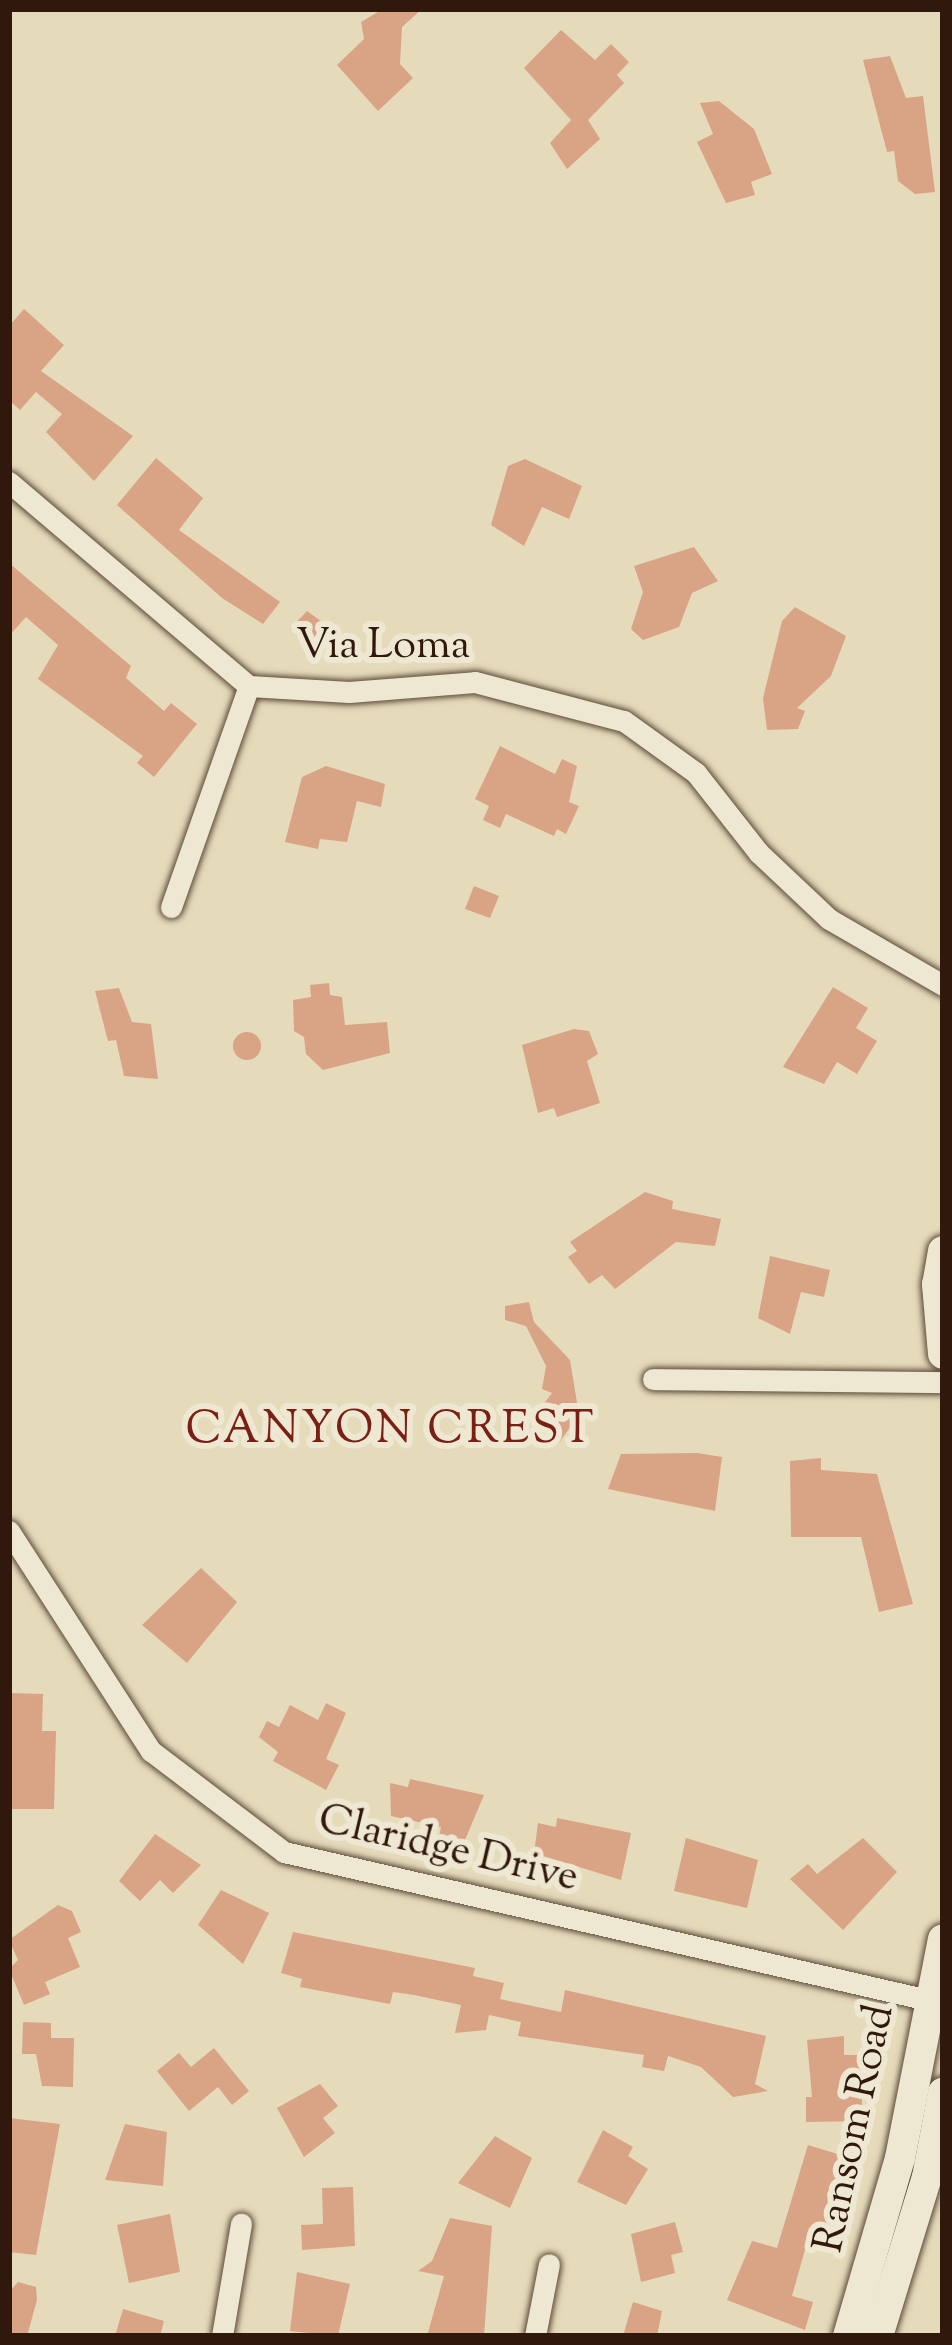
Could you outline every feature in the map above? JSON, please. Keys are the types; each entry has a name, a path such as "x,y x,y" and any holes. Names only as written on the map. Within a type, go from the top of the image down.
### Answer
{"street":[{"name":"Via Loma","path":"9,482 249,686 349,692 475,682 594,708 696,773 759,853 829,919 943,985"},
{"path":"171,907 249,686"},
{"path":"943,1251 937,1284 943,1354"},
{"path":"653,1379 943,1382"},
{"name":"Claridge Drive","path":"9,1531 151,1751 284,1852 935,2002"},
{"name":"Ransom Road","path":"848,2336 900,2158 935,2002 943,1940"},
{"name":"Ransom Road","path":"878,2336 928,2177 943,2093"},
{"path":"222,2336 241,2224"},
{"path":"535,2336 549,2264"}],"building":[{"path":"383,9 422,9 402,27 400,64 413,78 378,111 337,65 364,39 361,22"},
{"path":"561,30 595,60 611,44 629,62 617,75 624,83 588,120 600,139 567,169 550,143 571,120 524,68"},
{"path":"890,56 906,98 923,96 935,192 915,194 898,181 894,151 887,152 863,60"},
{"path":"719,101 754,129 772,174 751,182 755,195 726,203 697,142 713,134 700,103"},
{"path":"24,309 64,345 41,371 133,436 94,481 46,432 62,414 36,392 20,410 9,400 9,326"},
{"path":"156,458 203,498 179,530 280,602 263,624 222,598 117,505"},
{"path":"525,459 582,486 569,519 542,507 524,546 491,525 508,466"},
{"path":"694,547 718,581 692,593 679,627 643,640 631,629 643,592 634,566"},
{"path":"9,563 131,666 126,678 164,711 171,703 197,724 154,777 137,763 143,756 38,679 58,645 26,617 9,636"},
{"path":"795,607 846,636 831,676 797,708 805,711 798,729 767,730 763,698 782,621"},
{"path":"307,611 325,624 310,644 290,629"},
{"path":"500,746 555,774 562,759 577,766 569,802 579,806 566,834 557,829 554,836 506,814 500,828 483,820 489,806 475,799"},
{"path":"326,766 385,784 381,807 357,801 347,842 320,839 318,849 285,842 302,777"},
{"path":"474,886 499,896 490,918 465,909"},
{"path":"329,983 330,995 342,997 345,1025 387,1022 390,1053 323,1070 306,1054 304,1037 294,1031 293,1000 311,997 310,985"},
{"path":"833,987 868,1008 856,1028 877,1041 857,1074 837,1062 824,1084 783,1067"},
{"path":"119,988 132,1022 151,1024 158,1079 124,1076 116,1040 108,1041 95,991"},
{"path":"574,1029 589,1031 598,1054 587,1061 600,1103 557,1117 554,1108 538,1113 522,1045"},
{"path":"247,1032 257,1036 261,1046 257,1056 247,1060 237,1056 233,1046 237,1036"},
{"path":"645,1192 673,1201 672,1209 721,1219 715,1246 676,1242 615,1289 602,1275 589,1284 568,1257 577,1251 570,1242"},
{"path":"770,1256 830,1270 824,1297 801,1292 790,1334 758,1318"},
{"path":"529,1302 534,1322 570,1360 579,1415 558,1444 535,1415 552,1393 542,1389 546,1366 526,1326 505,1320 505,1306"},
{"path":"621,1454 722,1457 715,1511 608,1489"},
{"path":"821,1458 821,1470 877,1474 913,1604 879,1612 861,1537 791,1537 790,1461"},
{"path":"201,1568 237,1602 187,1663 142,1625"},
{"path":"9,1693 43,1694 42,1731 56,1731 54,1809 9,1809"},
{"path":"326,1703 346,1713 326,1759 339,1765 326,1790 273,1761 278,1752 259,1737 267,1721 279,1727 290,1705 318,1720"},
{"path":"410,1779 484,1795 462,1847 438,1842 441,1827 391,1816 390,1783 408,1787"},
{"path":"557,1818 631,1833 621,1880 534,1853 538,1823 556,1827"},
{"path":"155,1834 201,1865 173,1893 160,1880 140,1901 119,1881"},
{"path":"686,1838 758,1860 747,1908 674,1891"},
{"path":"863,1838 897,1872 843,1930 790,1879 808,1864 817,1874"},
{"path":"221,1890 269,1913 243,1964 198,1925"},
{"path":"58,1905 72,1911 81,1932 68,1938 80,1967 45,1982 50,1994 24,2005 9,1969 18,1960 9,1940"},
{"path":"293,1932 475,1968 473,1976 504,1983 500,1999 561,2012 565,1990 766,2036 755,2084 768,2091 733,2097 701,2067 668,2056 664,2071 642,2067 644,2055 518,2036 521,2022 489,2015 486,2030 455,2033 461,2005 393,1992 390,2004 300,1987 302,1979 281,1973"},
{"path":"23,2022 51,2023 51,2038 74,2038 73,2087 42,2086 36,2054 22,2054"},
{"path":"844,2036 844,2055 862,2055 862,2121 806,2122 806,2097 812,2097 807,2040"},
{"path":"214,2048 249,2091 232,2105 218,2087 189,2111 157,2071 179,2053 191,2067"},
{"path":"320,2084 338,2106 323,2118 335,2133 304,2157 277,2108"},
{"path":"9,2118 60,2124 36,2255 9,2252"},
{"path":"125,2124 167,2132 163,2186 105,2180"},
{"path":"603,2130 633,2147 628,2156 648,2169 626,2205 577,2182"},
{"path":"495,2136 532,2158 510,2208 458,2183"},
{"path":"808,2145 844,2156 845,2175 829,2230 812,2225 792,2296 813,2302 805,2330 727,2300 752,2241 777,2248"},
{"path":"353,2187 355,2246 302,2250 301,2225 323,2224 322,2188"},
{"path":"170,2214 180,2272 129,2283 117,2225"},
{"path":"450,2218 492,2226 484,2336 427,2336 444,2276 418,2271 432,2261"},
{"path":"675,2222 683,2252 671,2255 675,2273 641,2282 631,2234"},
{"path":"297,2272 350,2284 338,2336 290,2331"},
{"path":"18,2282 36,2287 37,2300 27,2336 9,2336 9,2292"},
{"path":"633,2302 662,2311 657,2336 623,2336"},
{"path":"123,2309 164,2321 160,2336 115,2336"}],"district":[{"name":"CANYON CREST","path":"391,1432"}]}
